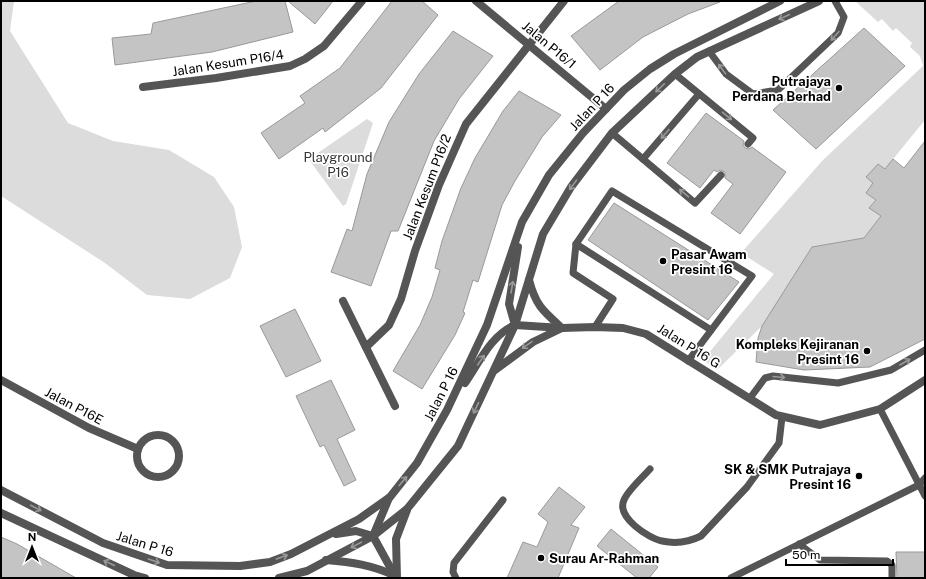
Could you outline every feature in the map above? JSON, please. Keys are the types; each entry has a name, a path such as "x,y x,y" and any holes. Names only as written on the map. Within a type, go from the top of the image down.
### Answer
{"street":[{"name":"Jalan Kesum P16/4","path":"143,87 216,78 290,66 305,59 324,46 362,1"},
{"name":"Jalan P16/1","path":"476,1 606,109"},
{"name":"Jalan P 16","path":"1,490 103,543 167,565 240,566 270,562 291,554 359,519 390,497 417,463 451,404 487,325 522,222 548,175 583,133 624,90 650,69 674,54 780,1"},
{"path":"279,578 307,571 373,536 407,509 458,446 515,325 543,234 571,187 612,133 675,74 697,57 819,1"},
{"name":"Jalan Kesum P16/2","path":"366,348 389,325 401,299 415,251 439,185 466,124 529,44 565,2"},
{"path":"515,325 509,304 522,222"},
{"path":"493,372 533,342 562,328 540,308 533,295 529,280"},
{"path":"343,301 395,406"},
{"path":"451,404 497,336 506,328 515,325"},
{"name":"Jalan P 16 G","path":"515,325 562,328 623,328 646,334 776,415 820,425 880,409 925,380"},
{"name":"Jalan P16E","path":"1,380 89,428 138,449"},
{"path":"161,435 174,442 177,448 178,462 170,472 158,476 152,476 141,468 137,456 138,449 147,438 161,435"},
{"path":"373,536 390,497"},
{"path":"396,578 396,539 407,509"},
{"path":"1,512 133,577 145,578"},
{"path":"327,535 356,531 373,536 396,578"},
{"path":"326,560 361,564 376,568 396,578"}],"lane":[{"path":"709,51 726,74 753,94 778,90 838,33 844,17 835,1"},
{"path":"675,74 754,138 748,144"},
{"path":"643,159 699,94"},
{"path":"612,133 695,203 721,176"},
{"path":"595,327 612,299 573,273 576,244 612,191 752,276 688,360"},
{"path":"576,244 711,330"},
{"path":"750,398 765,378 773,376 838,383 891,370 925,350"},
{"path":"880,409 925,496"},
{"path":"650,469 624,500 623,507 626,516 639,530 662,541 676,542 692,540 701,536 747,487 780,443 782,417"},
{"path":"733,578 919,485 925,478"},
{"path":"456,578 454,563 503,500"},
{"path":"799,544 820,560 887,561 892,565 892,578"}],"green space":[{"path":"1,1 14,1 10,31 68,123 113,141 169,150 214,177 234,207 242,247 230,278 190,299 147,295 105,263 1,196"},
{"path":"855,1 925,1 925,120 885,169 878,164 873,183 866,193 876,200 869,208 881,216 864,238 812,247 762,326 717,370 703,360 774,274 741,253 823,160 923,66 920,56 910,47 912,43 896,28 893,31 882,19 878,22"},
{"name":"Playground P16","path":"367,119 373,123 346,204 343,206 310,161 312,157"}],"building":[{"path":"256,1 285,1 293,32 212,52 115,65 112,38 151,34 153,23"},
{"path":"288,1 333,1 315,24"},
{"path":"392,1 422,1 438,15 381,88 325,132 323,128 279,159 261,133 305,103 300,96 340,68"},
{"path":"619,1 720,2 688,14 643,37 600,70 571,36"},
{"name":"Putrajaya Perdana Berhad","path":"864,28 905,66 816,149 773,110"},
{"path":"453,31 493,56 459,99 434,141 398,231 391,231 371,286 331,272 347,229 352,231 367,174 389,122 419,74"},
{"path":"519,91 561,115 542,137 502,205 478,282 473,280 463,312 465,313 455,335 422,389 393,371 420,325 432,297 440,270 435,268 442,241 461,188 475,158 503,111"},
{"path":"706,113 744,141 743,145 745,148 749,149 752,147 786,172 740,234 711,213 733,184 725,178 725,172 720,170 717,172 714,170 700,188 667,163"},
{"path":"925,141 925,339 870,367 804,370 756,362 758,338 762,326 812,247 864,238 881,216 869,208 876,200 866,193 873,183 866,177 878,164 885,169 893,159 904,168"},
{"name":"Pasar Awam Presint 16","path":"614,203 739,282 708,320 588,240"},
{"path":"295,309 321,361 286,377 260,326"},
{"path":"331,380 355,430 337,439 356,480 344,486 324,445 320,447 296,396"},
{"name":"Surau Ar-Rahman","path":"559,487 585,507 571,525 579,528 558,578 507,578 523,542 537,547 548,522 538,514"},
{"path":"611,529 658,567 649,578 637,578 597,546"},
{"path":"1,537 17,544 76,578 1,578"},
{"path":"896,552 925,552 925,578 897,578"}],"place":[{"name":"Putrajaya Perdana Berhad","path":"839,88"},
{"name":"Pasar Awam Presint 16","path":"663,261"},
{"name":"Kompleks Kejiranan Presint 16","path":"867,351"},
{"name":"SK & SMK Putrajaya Presint 16","path":"859,476"},
{"name":"Surau Ar-Rahman","path":"541,558"}]}
